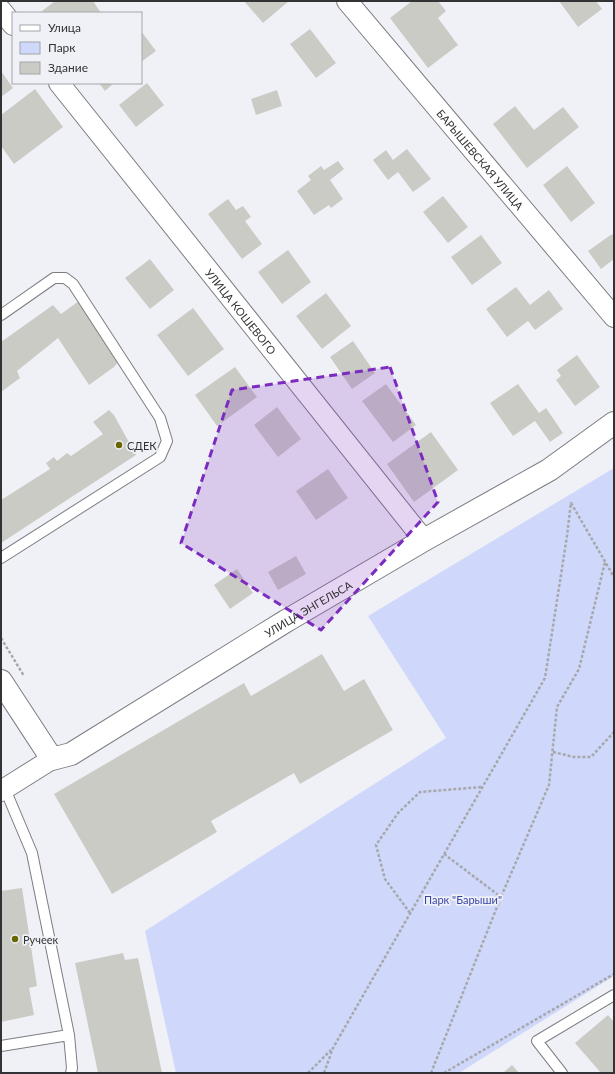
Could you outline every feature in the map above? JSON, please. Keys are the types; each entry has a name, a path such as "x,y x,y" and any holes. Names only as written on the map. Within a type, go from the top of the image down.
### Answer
{"street":[{"name":"БАРЫШЕВСКАЯ УЛИЦА","path":"347,1 614,317"},
{"path":"1,10 12,24"},
{"name":"УЛИЦА КОШЕВОГО","path":"60,84 424,540"},
{"name":"УЛИЦА ЭНГЕЛЬСА","path":"3,790 52,759 71,754 286,621 424,540 549,470 614,423"},
{"path":"1,681 52,759"}],"lane":[{"path":"1,314 54,278 65,278 73,284 160,418 167,441 160,457 1,558"},
{"path":"3,790 32,853 70,1035 71,1073"},
{"path":"562,1073 537,1041 614,995"},
{"path":"1,1046 70,1035"}],"path":[{"path":"324,1073 333,1048 545,678 571,502 614,577"},
{"path":"431,1073 501,897 549,785 557,707 579,670 605,562"},
{"path":"553,752 574,757 592,757 614,732"},
{"path":"410,913 386,879 376,845 398,813 420,792 482,787"},
{"path":"444,854 501,897"},
{"path":"444,1073 614,974"},
{"path":"308,1073 333,1048"}],"highlighted area":[{"path":"390,367 438,502 321,630 181,543 232,390"}],"green space":[{"name":"Парк \"Барыши\"","path":"614,468 614,976 459,1073 176,1073 145,931 446,738 368,616"}],"building":[{"path":"55,1 93,1 100,12 43,12 42,11"},
{"path":"244,1 289,1 263,23"},
{"path":"412,1 438,1 446,11 438,18 458,45 428,68 390,18"},
{"path":"559,1 596,1 602,9 578,27"},
{"path":"310,29 336,63 316,78 290,44"},
{"path":"142,32 156,51 142,61"},
{"path":"1,71 13,88 1,97"},
{"path":"147,83 164,105 136,127 119,105"},
{"path":"100,84 113,84 105,91"},
{"path":"35,89 63,127 14,164 1,146 1,115"},
{"path":"277,90 282,106 256,115 251,99"},
{"path":"515,106 534,130 563,107 579,127 527,168 493,124"},
{"path":"407,149 431,179 413,192 398,172 388,180 373,160 386,150 393,160"},
{"path":"338,161 344,169 330,180 343,199 331,208 329,205 314,215 297,191 311,180 308,176 321,166 324,170"},
{"path":"567,166 595,203 571,222 543,185"},
{"path":"443,196 468,227 448,243 423,212"},
{"path":"228,199 236,210 243,206 251,217 245,221 262,244 242,259 208,214"},
{"path":"612,234 614,237 614,259 601,269 588,251"},
{"path":"481,235 502,263 472,285 451,257"},
{"path":"288,250 311,282 282,304 258,272"},
{"path":"150,259 174,290 150,309 125,278"},
{"path":"516,287 530,305 549,290 563,309 535,330 528,321 507,337 486,309"},
{"path":"326,293 351,326 322,349 296,316"},
{"path":"79,301 119,361 114,367 89,385 58,338 17,371 20,378 1,392 1,342 53,305 61,314"},
{"path":"193,308 224,349 188,376 157,335"},
{"path":"353,341 375,373 352,389 330,357"},
{"path":"577,355 600,387 575,406 556,380 561,376 557,370"},
{"path":"235,367 257,397 217,426 195,395"},
{"path":"386,384 416,425 393,442 362,401"},
{"path":"518,384 539,413 546,408 563,433 550,442 535,421 513,436 490,403"},
{"path":"277,407 301,439 278,457 254,425"},
{"path":"109,410 114,415 136,455 1,543 1,500 50,469 46,463 54,457 57,461 67,453 71,456 103,434 93,422"},
{"path":"431,432 458,470 414,502 387,464"},
{"path":"328,469 348,498 316,520 296,491"},
{"path":"296,556 306,574 278,590 268,572"},
{"path":"237,569 253,593 230,609 214,585"},
{"path":"322,654 344,691 364,679 393,730 300,784 294,773 211,821 217,832 112,894 54,794 244,683 251,696"},
{"name":"Ручеек","path":"22,888 37,986 29,988 34,1015 1,1022 1,891"},
{"path":"123,953 125,960 138,958 162,1073 98,1073 75,963"},
{"path":"608,1015 614,1022 614,1073 601,1073 575,1043"},
{"path":"512,1065 519,1073 503,1073"}],"place":[{"name":"СДЕК","path":"119,445"},
{"name":"Ручеек","path":"15,939"}]}
